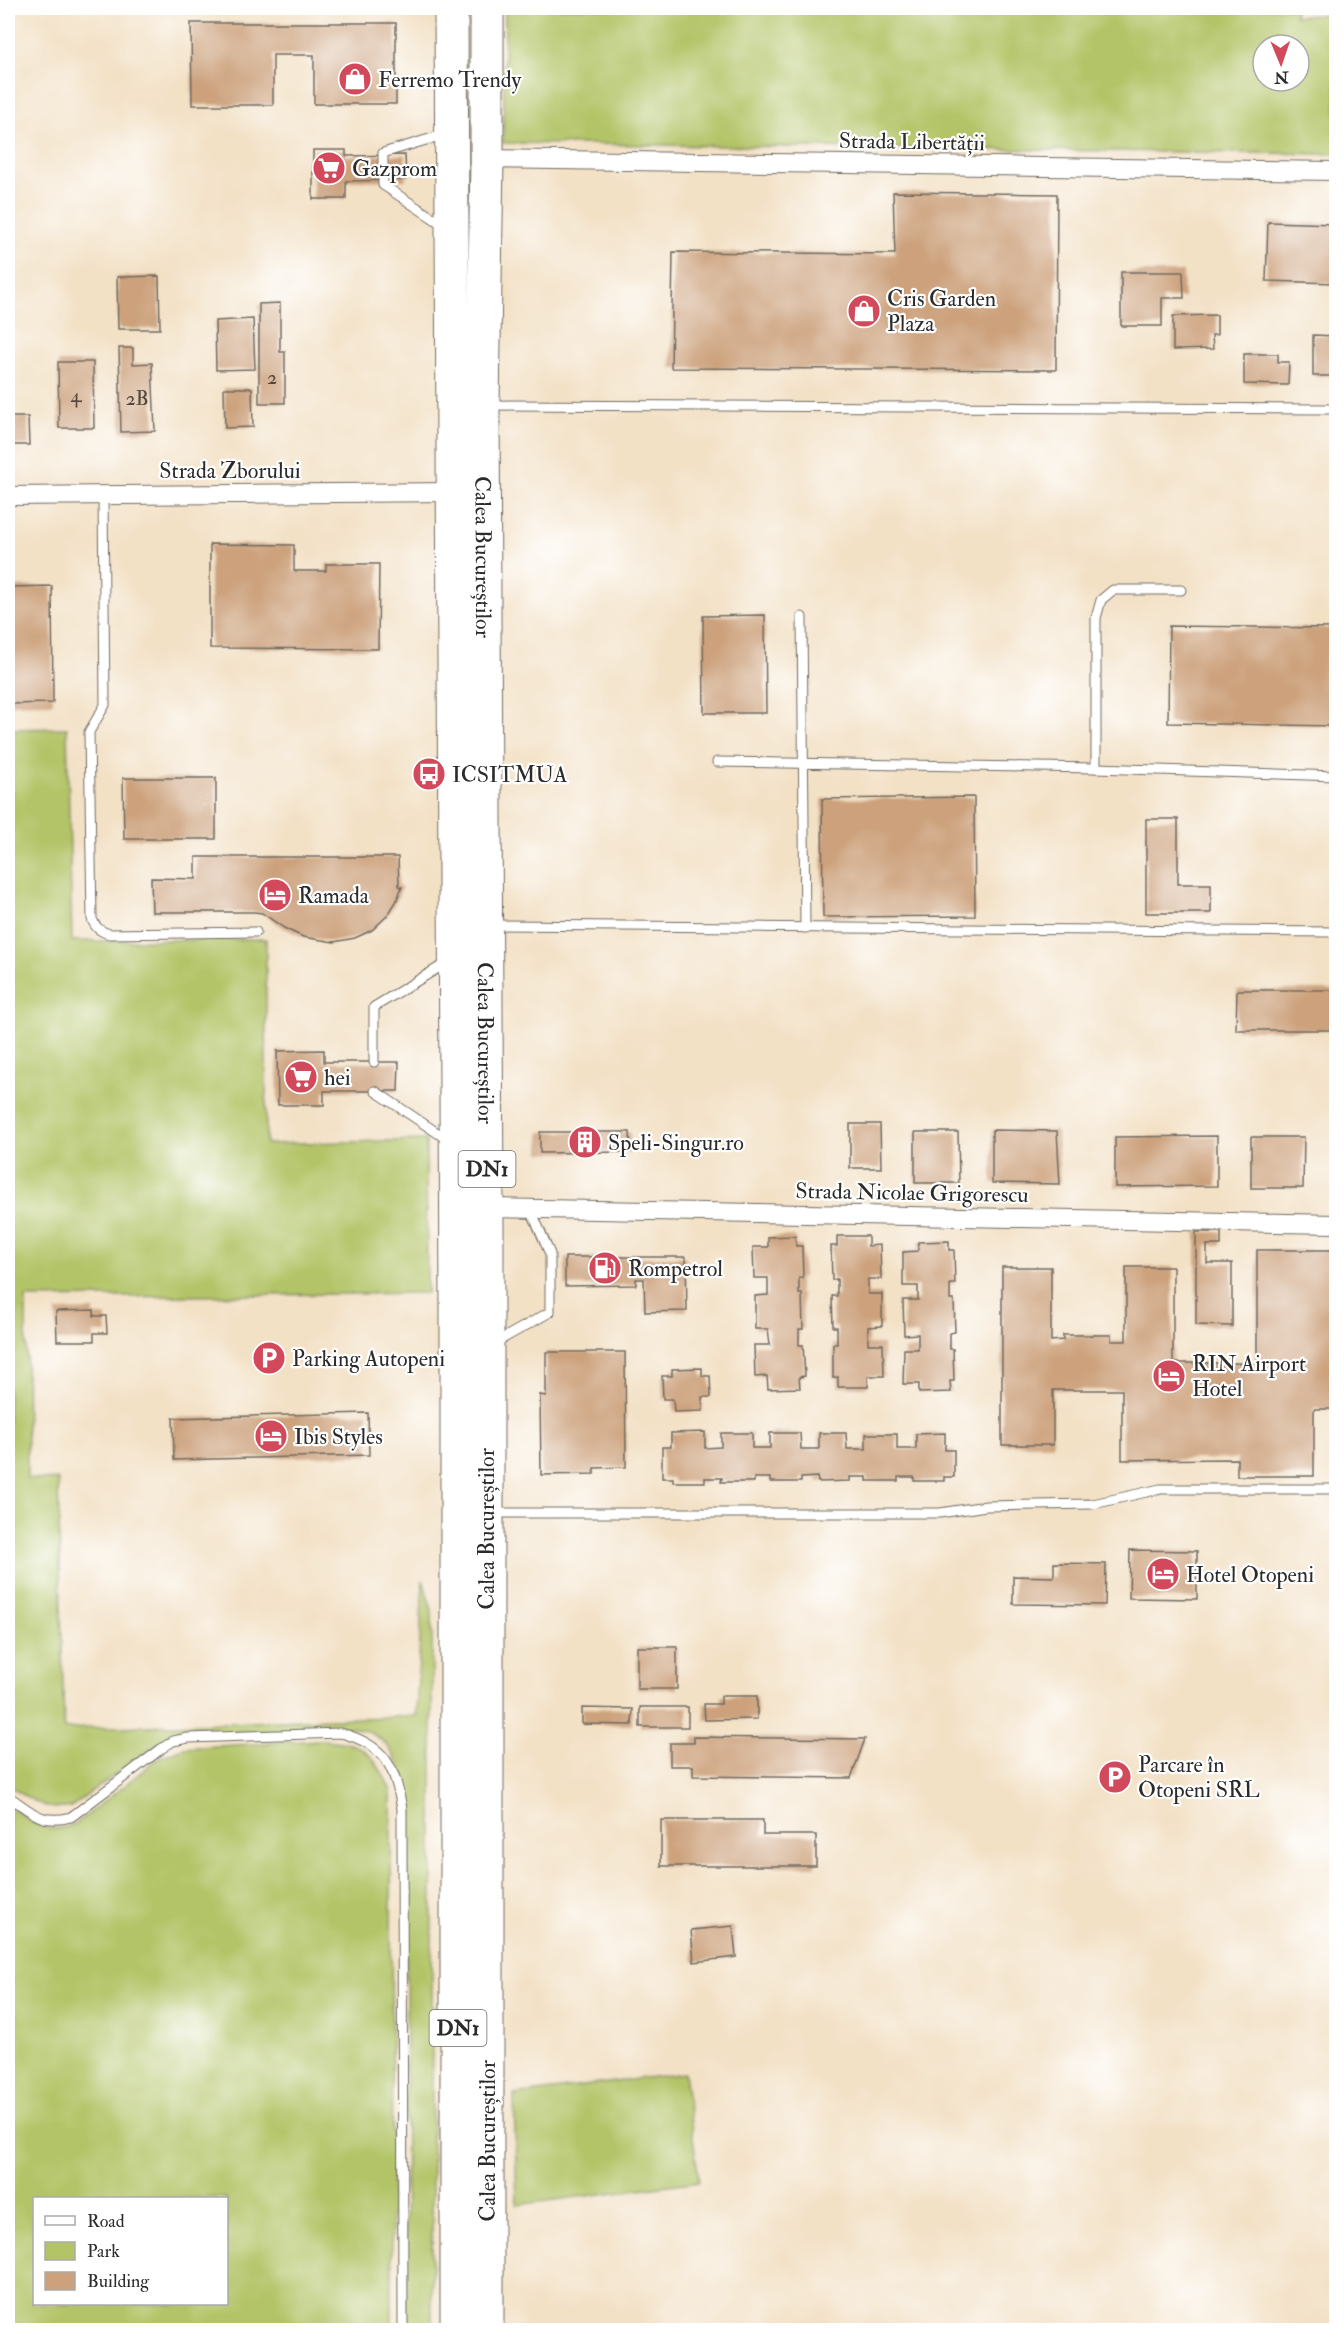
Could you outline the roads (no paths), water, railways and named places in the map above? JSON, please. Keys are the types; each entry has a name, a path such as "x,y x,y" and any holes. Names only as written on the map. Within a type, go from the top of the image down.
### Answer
{"highway":[{"name":"Calea Bucureștilor","path":"451,8 456,1146 457,2331"},
{"name":"Calea Bucureștilor","path":"487,8 483,405 487,1208 487,2331"}],"street":[{"name":"Strada Libertății","path":"487,159 1336,171"},
{"name":"Strada Zborului","path":"8,496 453,492"},
{"name":"Strada Nicolae Grigorescu","path":"487,1208 1336,1224"}],"lane":[{"path":"451,132 383,153 383,185 452,230"},
{"path":"483,405 1336,409"},
{"path":"103,495 105,705 89,732 92,919 94,926 110,934 256,932"},
{"path":"1096,768 1096,618 1101,600 1113,590 1181,590"},
{"path":"802,617 805,928"},
{"path":"717,762 1096,768 1336,776"},
{"path":"486,925 1336,932"},
{"path":"374,1062 374,1007 455,957"},
{"path":"375,1091 456,1146"},
{"path":"486,1348 550,1312 550,1254 530,1208"},
{"path":"486,1513 940,1513 986,1506 1093,1504 1160,1490 1336,1489"},
{"path":"8,1796 39,1818 56,1821 71,1817 161,1749 173,1741 188,1738 341,1732 360,1738 377,1749 390,1764 398,1785 402,1809 403,2331"}],"place":[{"name":"Ferremo Trendy","path":"355,79"},
{"name":"Gazprom","path":"329,168"},
{"name":"Cris Garden Plaza","path":"864,311"},
{"name":"ICSITMUA","path":"429,774"},
{"name":"Ramada","path":"275,895"},
{"name":"hei","path":"301,1077"},
{"name":"Speli-Singur.ro","path":"585,1142"},
{"name":"Rompetrol","path":"605,1268"},
{"name":"Parking Autopeni","path":"269,1358"},
{"name":"RIN Airport Hotel","path":"1169,1376"},
{"name":"Ibis Styles","path":"271,1436"},
{"name":"Hotel Otopeni","path":"1163,1574"},
{"name":"Parcare în Otopeni SRL","path":"1115,1777"}]}
